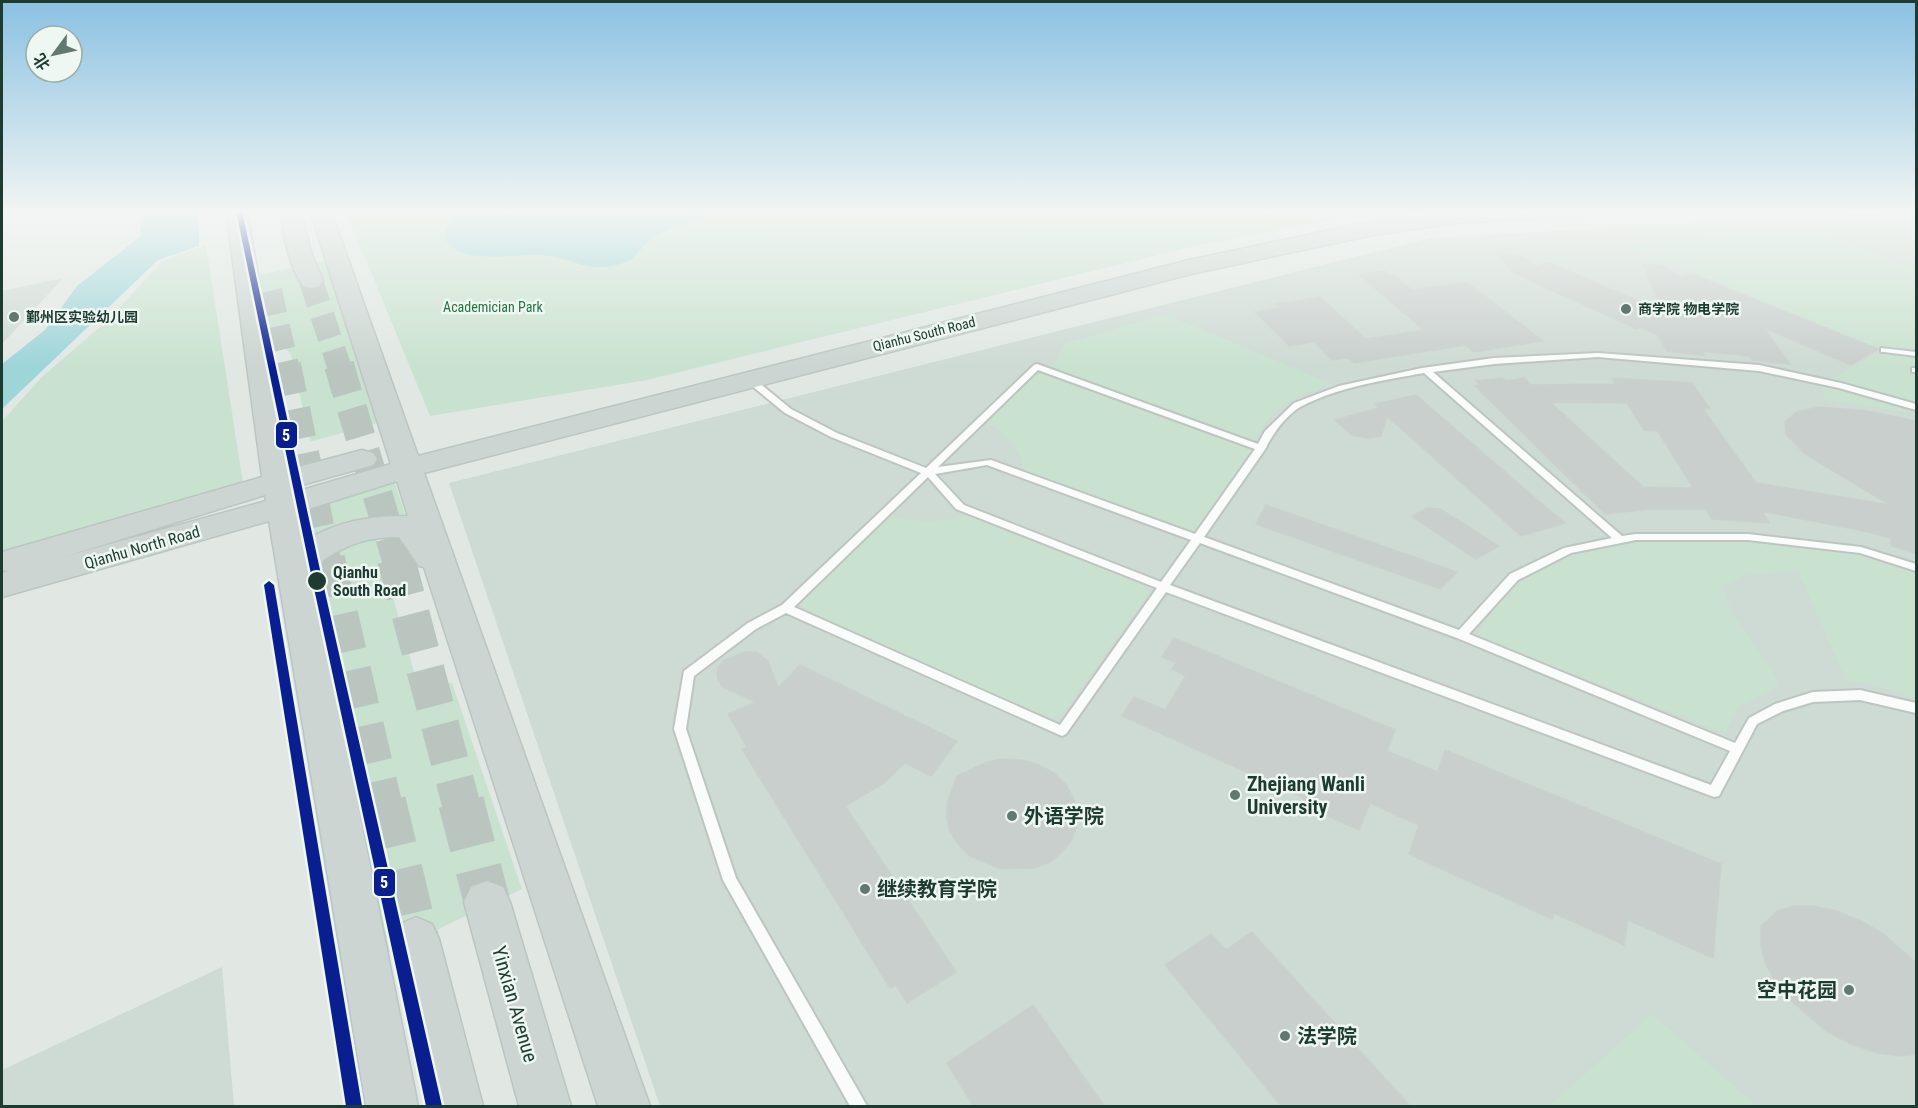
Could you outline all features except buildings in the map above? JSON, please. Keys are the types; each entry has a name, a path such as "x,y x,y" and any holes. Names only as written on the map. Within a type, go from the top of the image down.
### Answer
{"main road":[{"path":"244,263 304,626 392,1107"},
{"path":"264,263 270,291"},
{"path":"304,263 311,281"},
{"path":"338,263 624,1107"},
{"name":"Qianhu South Road","path":"281,493 403,459 558,409 646,392 1171,263"},
{"name":"Qianhu South Road","path":"403,459 749,379 1208,263"},
{"name":"Qianhu North Road","path":"2,564 281,493"},
{"name":"Qianhu North Road","path":"2,585 281,493"},
{"path":"304,626 305,557 331,538 372,526 408,526 443,574"},
{"name":"Yinxian Avenue","path":"487,902 544,1107"},
{"path":"416,939 457,1107"}],"lane":[{"path":"1884,350 1917,354"},
{"path":"786,608 1062,731 1261,448 1268,433 1297,405 1342,388 1427,371 1494,362 1598,356 1759,368 1841,386 1917,407"},
{"path":"859,1107 730,880 680,729 688,674 752,626 786,608 1037,367 1261,448"},
{"path":"1427,371 1620,540"},
{"path":"749,379 788,411 834,435 928,472 960,507 1164,587 1714,792 1752,721 1779,707 1813,697 1860,695 1917,708"},
{"path":"928,472 988,462 1461,634 1737,749"},
{"path":"1461,634 1514,577 1568,550 1636,537 1748,537 1861,550 1917,568"}],"shaded area":[{"name":"Zhejiang Wanli University","path":"1332,263 1916,263 1916,1106 660,1106 449,483"},
{"name":"鄞州区实验幼儿园","path":"63,278 2,344 2,291"},
{"path":"222,967 234,1106 2,1106 2,1070"}],"green space":[{"path":"161,263 209,263 243,483 2,555 2,421 42,377 108,320"},
{"path":"314,263 327,263 377,423 310,442 291,355 271,330 256,276"},
{"name":"Academician Park","path":"367,263 1126,263 647,380 430,416"},
{"path":"1670,263 1897,263 1916,270 1916,413 1824,400 1823,385 1882,350 1774,306 1768,310 1757,305 1764,301"},
{"path":"1165,314 1331,384 1306,393 1286,404 1269,419 1255,441 1051,369 1065,344"},
{"path":"1035,373 1252,447 1256,452 1197,533 1190,533 1023,472 1020,455 1012,442 985,422"},
{"path":"394,480 407,519 303,553 291,514"},
{"path":"966,514 1144,585 1149,593 1062,714 1045,719 805,609 801,602 887,515 936,521"},
{"path":"376,537 415,675 452,683 522,889 376,959 320,653 333,629 318,571 338,547"},
{"path":"1637,541 1747,541 1860,553 1916,572 1916,698 1846,680 1798,571 1747,575 1723,586 1732,614 1772,670 1779,686 1739,706 1724,733 1476,635 1517,579 1570,554"},
{"path":"1652,1014 1757,1106 1549,1106"}],"water":[{"path":"107,263 155,263 2,409 2,364 45,330 77,286"},
{"path":"574,263 624,263 601,267"}],"tunnel":[{"path":"311,281 339,366"},
{"path":"270,291 287,366"},
{"path":"286,365 326,560"},
{"path":"339,365 397,560"},
{"path":"326,559 383,804"},
{"path":"396,559 461,804"},
{"path":"383,802 416,939"},
{"path":"461,802 487,902"}],"transit line":[{"name":"5","path":"250,263 317,579 434,1106"},
{"name":"5","path":"269,585 354,1106"}],"place":[{"name":"商学院 物电学院","path":"1626,309"},
{"name":"鄞州区实验幼儿园","path":"14,317"},
{"name":"Qianhu South Road","path":"317,581"},
{"name":"Zhejiang Wanli University","path":"1235,795"},
{"name":"外语学院","path":"1012,816"},
{"name":"继续教育学院","path":"865,889"},
{"name":"空中花园","path":"1849,990"},
{"name":"法学院","path":"1285,1036"}]}
